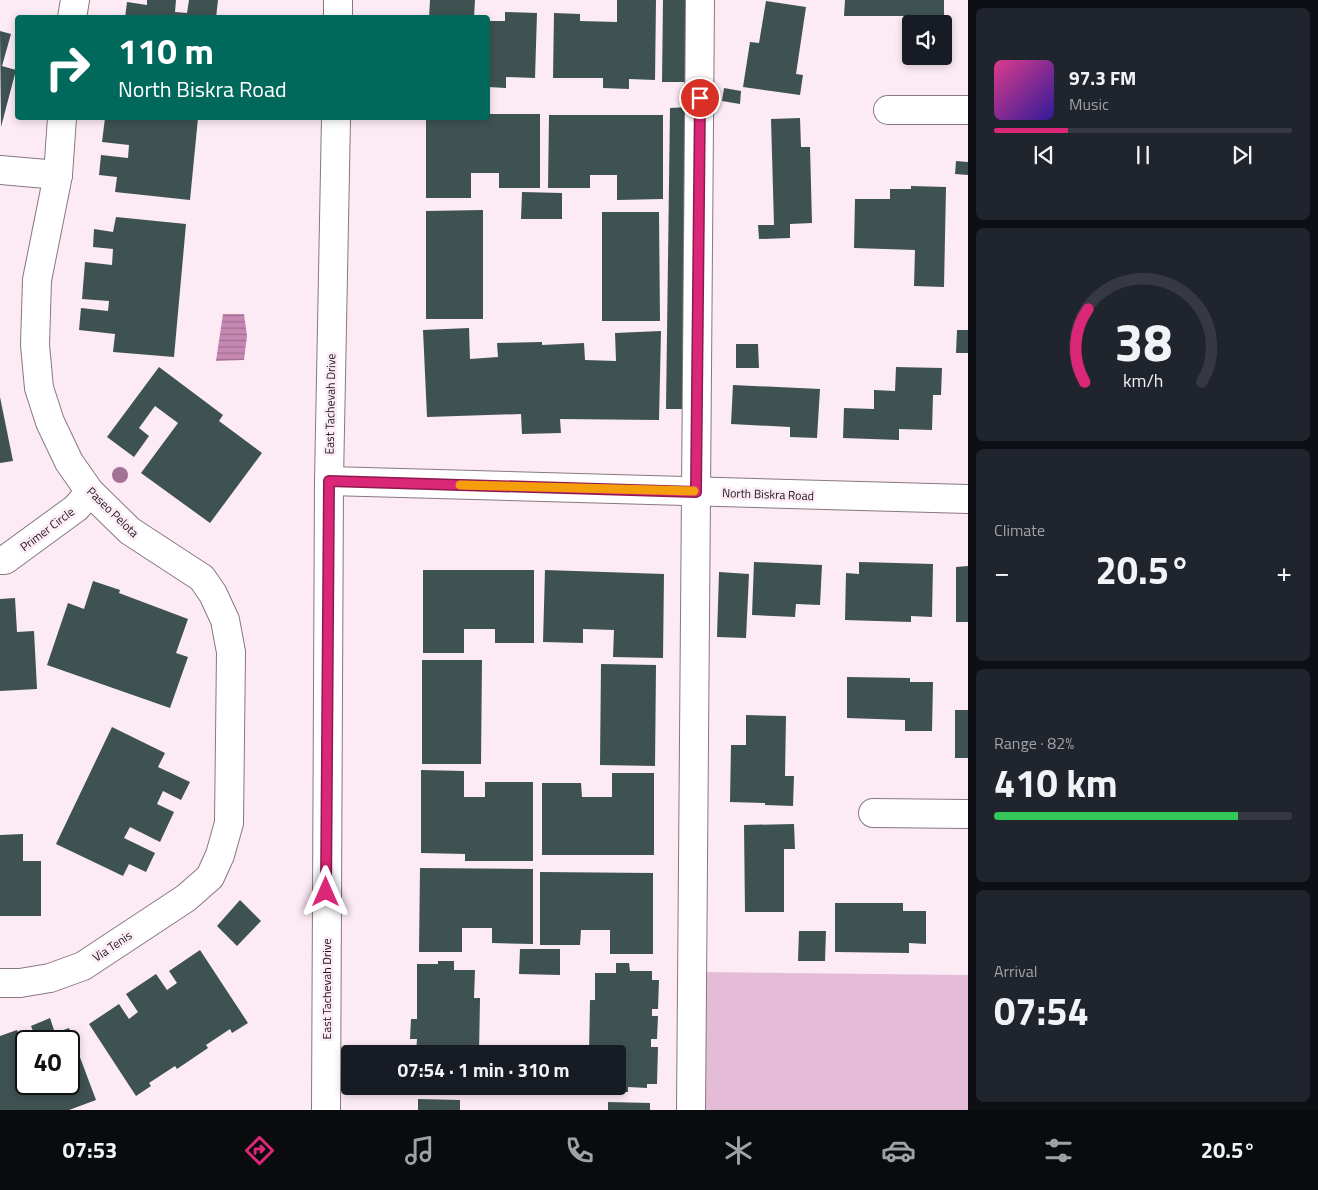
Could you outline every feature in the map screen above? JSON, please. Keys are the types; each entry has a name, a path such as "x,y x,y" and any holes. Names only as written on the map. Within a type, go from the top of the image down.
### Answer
{"street":[{"path":"72,15 75,0"},
{"path":"338,0 338,15"},
{"path":"691,1110 700,0"},
{"path":"888,110 968,110"},
{"name":"Paseo Pelota","path":"62,120 58,175 37,280 35,345 39,388 50,422 69,462 90,492 130,531 202,578 213,594 225,620 231,652 229,823 220,855 210,877"},
{"name":"East Tachevah Drive","path":"326,1110 329,481 336,120"},
{"path":"0,170 58,175"},
{"name":"North Biskra Road","path":"329,481 968,499"},
{"name":"Primer Circle","path":"0,560 5,560 76,508 90,492"},
{"path":"873,813 968,814"},
{"name":"Via Tenis","path":"0,983 20,983 50,978 83,966 186,898 210,877"}],"shaded area":[{"path":"223,314 244,314 247,336 244,360 216,361"},
{"path":"706,972 968,975 968,1110 703,1110"}],"building":[{"path":"147,0 176,0 175,12 187,13 189,0 218,0 216,15 125,15 127,2 147,5"},
{"path":"430,0 475,0 474,15 429,15"},
{"path":"617,0 656,0 655,80 629,79 629,89 603,88 603,78 553,78 554,13 580,14 580,21 617,22"},
{"path":"663,0 685,0 685,82 662,82"},
{"path":"845,0 944,0 944,15 844,16"},
{"path":"766,1 806,7 796,74 803,75 800,95 743,87 750,42 759,43"},
{"path":"505,12 537,13 535,78 506,77 506,88 490,87 490,21 505,21"},
{"path":"0,31 11,34 2,66 15,70 1,127"},
{"path":"724,88 741,91 740,104 722,101"},
{"path":"689,107 684,409 666,409 670,108"},
{"path":"490,114 540,114 540,188 499,188 499,173 471,173 471,198 426,198 426,120 490,120"},
{"path":"549,115 663,115 663,199 617,200 617,175 590,175 590,188 548,188"},
{"path":"800,118 801,147 810,147 812,223 790,224 790,238 759,239 758,225 774,225 771,119"},
{"path":"105,120 198,120 190,200 115,192 117,177 99,175 101,155 128,158 129,145 102,142"},
{"path":"956,161 968,162 968,175 955,174"},
{"path":"911,186 946,187 944,287 914,286 915,250 854,248 855,199 890,199 890,189 911,189"},
{"path":"522,192 562,193 562,219 521,219"},
{"path":"483,210 483,319 426,319 426,211"},
{"path":"602,212 659,212 660,321 602,321"},
{"path":"116,217 186,224 174,357 113,352 115,334 79,330 81,308 108,311 109,301 82,299 85,262 112,265 113,249 93,247 94,229 113,232"},
{"path":"469,328 470,359 498,357 497,343 542,342 542,345 584,343 585,360 616,361 615,333 661,331 659,420 560,419 561,433 522,434 521,414 427,417 423,330"},
{"path":"957,330 968,330 968,353 956,353"},
{"path":"736,344 758,344 759,368 736,368"},
{"path":"159,367 223,415 219,421 262,453 210,523 141,473 178,423 155,406 139,428 149,436 134,457 107,437"},
{"path":"896,367 942,368 941,395 933,395 932,430 899,429 899,440 843,438 844,408 874,409 874,390 895,391"},
{"path":"733,385 820,389 817,438 790,437 790,427 731,424"},
{"path":"0,397 13,461 0,463"},
{"path":"754,562 822,565 820,605 796,604 795,617 752,615"},
{"path":"859,562 933,564 932,617 911,616 911,622 845,620 846,573 859,574"},
{"path":"968,566 968,622 956,622 956,567"},
{"path":"423,570 534,570 534,643 495,643 495,629 464,629 464,653 423,653"},
{"path":"545,570 664,574 663,658 613,657 614,630 583,629 583,643 543,642"},
{"path":"719,572 749,574 746,638 717,637"},
{"path":"93,581 120,590 119,593 188,619 176,653 188,657 170,708 47,665 68,603 84,609"},
{"path":"15,598 17,632 34,631 37,689 0,691 0,599"},
{"path":"422,660 482,660 481,764 422,764"},
{"path":"601,664 656,665 655,766 600,765"},
{"path":"847,677 910,678 910,682 933,682 932,731 905,731 905,720 847,718"},
{"path":"955,710 968,710 968,758 955,758"},
{"path":"746,715 786,716 785,776 794,776 793,806 730,802 731,745 746,745"},
{"path":"112,727 165,753 158,767 190,782 181,800 163,791 157,804 174,812 160,842 130,827 124,838 155,853 146,872 129,864 123,876 56,844"},
{"path":"421,770 464,771 464,797 485,797 485,782 533,782 533,861 465,861 465,854 421,853"},
{"path":"612,773 654,773 654,855 542,855 542,783 581,783 582,797 612,797"},
{"path":"794,824 795,849 784,849 784,912 745,912 744,825"},
{"path":"23,834 23,861 41,861 41,916 0,916 0,835"},
{"path":"420,868 533,869 533,944 492,943 492,928 462,928 462,952 419,952"},
{"path":"540,872 653,873 653,954 610,954 610,930 581,930 580,945 540,945"},
{"path":"240,900 261,921 237,946 217,926"},
{"path":"835,903 903,903 903,911 926,911 926,944 909,943 909,953 835,952"},
{"path":"799,931 826,931 825,961 798,961"},
{"path":"520,949 560,949 560,975 519,974"},
{"path":"200,950 248,1023 232,1033 230,1029 206,1045 208,1048 177,1069 175,1066 149,1083 151,1086 136,1096 89,1024 119,1004 129,1019 138,1012 126,994 156,974 167,990 177,983 169,971"},
{"path":"438,961 454,961 454,970 475,970 474,998 480,998 479,1045 417,1045 417,1039 410,1039 411,1019 417,1019 417,964 438,964"},
{"path":"616,963 629,963 630,971 652,971 652,980 659,980 658,1009 652,1009 652,1016 658,1016 657,1039 651,1039 651,1047 658,1047 657,1084 647,1084 647,1088 628,1087 628,1092 626,1092 626,1045 589,1045 590,1000 595,1000 595,973 616,973"},
{"path":"50,1018 54,1030 33,1030 31,1026"},
{"path":"15,1031 15,1095 80,1095 80,1057 96,1100 69,1110 0,1110 0,1036"},
{"path":"418,1099 460,1100 460,1110 418,1110"},
{"path":"608,1102 650,1103 650,1110 608,1110"}],"slow traffic":[{"path":"460,485 694,491"}],"route":[{"path":"326,892 329,481 696,492 700,98"}]}
